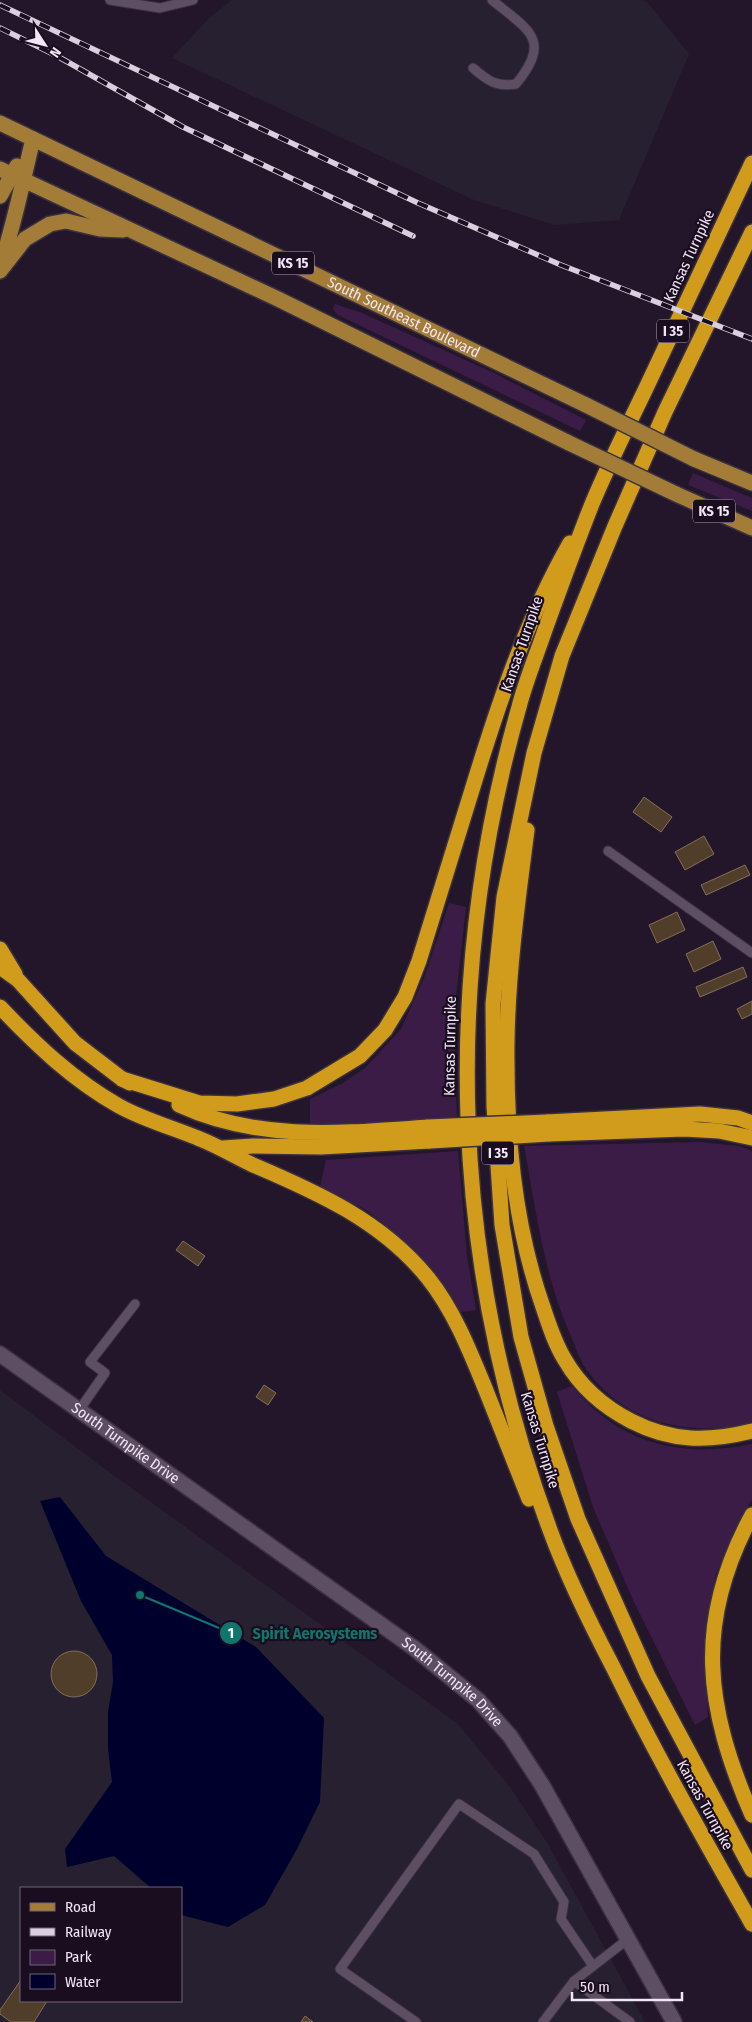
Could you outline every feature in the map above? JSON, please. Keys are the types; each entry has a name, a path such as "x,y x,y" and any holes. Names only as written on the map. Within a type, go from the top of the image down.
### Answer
{"highway":[{"name":"Kansas Turnpike","path":"752,162 594,500 519,704 495,799 477,904 468,1000 466,1100 473,1200 482,1274 504,1382 524,1456 551,1535 588,1618 653,1749 752,1924"},
{"name":"Kansas Turnpike","path":"752,232 665,412 562,656 534,753 504,897 492,1004 494,1106 502,1225 521,1337 546,1426 578,1519 608,1590 648,1676 752,1870"},
{"path":"122,1079 199,1103 237,1104 274,1099 307,1088 337,1072 360,1056 385,1030 405,997 419,961 496,710 527,629 558,564 594,500"},
{"path":"534,753 528,825 514,933 507,1041 509,1116 517,1211 530,1272 548,1323 564,1360 586,1389 616,1414 647,1429 676,1437 709,1439 752,1430"},
{"path":"0,949 18,980 74,1043 122,1079 196,1113 236,1124 285,1132 429,1134 548,1128 700,1114 738,1118 752,1123"},
{"path":"0,967 18,980"},
{"path":"0,1007 47,1054 82,1084 121,1107 223,1148 249,1163 301,1184 340,1205 372,1226 427,1278 449,1310 473,1360 554,1562 588,1618"},
{"path":"548,1128 719,1131 752,1138"},
{"path":"223,1148 252,1146 321,1147 429,1134"},
{"path":"752,1515 731,1560 720,1592 714,1628 711,1669 715,1704 724,1740 736,1778 752,1815"}],"main road":[{"name":"South Southeast Boulevard","path":"0,123 586,405 694,459 752,483"},
{"path":"0,196 11,174 34,139"},
{"path":"0,269 12,232 11,174"},
{"name":"KS 15","path":"11,174 278,299 569,443 752,528"},
{"path":"0,269 25,239 50,224 66,221 100,229 130,230"}],"street":[{"name":"South Turnpike Drive","path":"0,1354 414,1648 478,1700 505,1730 542,1785 674,2022"}],"lane":[{"path":"110,0 160,8 193,0"},
{"path":"473,68 486,78 502,86 516,84 529,69 535,55 535,44 528,30 492,0"},
{"path":"608,851 752,952"},
{"path":"80,1409 105,1373 90,1362 135,1304"},
{"path":"416,2022 340,1969 459,1804 534,1854 564,1902 561,1919 593,1966"},
{"path":"543,2022 574,1981 628,1939"},
{"path":"574,1981 630,2022"}],"shaded area":[{"path":"232,0 643,0 648,3 689,54 619,220 555,225 474,200 172,58 210,17"},
{"path":"0,1390 101,1466 458,1724 510,1787 548,1844 645,2022 0,2022"}],"green space":[{"path":"335,304 362,313 494,373 586,420 580,431 338,315 333,309"},
{"path":"693,473 752,498 752,511 688,485"},
{"path":"449,903 466,907 454,1014 457,1121 310,1124 310,1099 343,1083 365,1068 401,1029 424,978"},
{"path":"699,1142 739,1146 752,1151 752,1424 705,1428 682,1427 660,1422 639,1414 620,1403 602,1388 586,1369 561,1312 547,1265 524,1146"},
{"path":"458,1151 467,1256 476,1310 460,1312 439,1279 385,1225 368,1211 320,1187 326,1160"},
{"path":"572,1386 590,1406 610,1422 631,1434 653,1442 676,1448 701,1449 752,1444 752,1499 716,1574 708,1621 704,1660 708,1717 695,1725 633,1600 593,1507 557,1392"}],"water":[{"path":"60,1497 106,1556 256,1647 324,1718 320,1802 296,1851 265,1905 228,1927 182,1915 182,1887 150,1887 114,1856 67,1867 65,1849 112,1782 108,1749 108,1712 113,1682 112,1655 81,1601 40,1501"}],"building":[{"path":"644,797 672,817 661,832 633,812"},
{"path":"704,836 714,854 685,870 675,852"},
{"path":"745,865 750,875 706,895 701,885"},
{"path":"677,912 685,930 657,943 649,925"},
{"path":"713,941 721,959 694,972 686,954"},
{"path":"743,967 747,977 700,997 696,987"},
{"path":"752,1001 752,1014 742,1019 737,1009"},
{"path":"183,1241 205,1256 198,1266 176,1250"},
{"path":"264,1385 276,1393 268,1405 256,1397"},
{"path":"79,1651 83,1652 93,1661 96,1665 96,1683 87,1693 79,1697 69,1697 61,1693 52,1683 51,1669 55,1661 65,1652"},
{"path":"20,1981 20,2002 46,2002 34,2022 11,2022 0,2014 0,2010"},
{"path":"305,2016 313,2022 301,2022"}],"railway":[{"path":"0,5 418,203 561,265 752,339"},
{"path":"0,28 57,56 183,127 413,236"}],"place":[{"name":"Spirit Aerosystems","path":"140,1595"}]}
